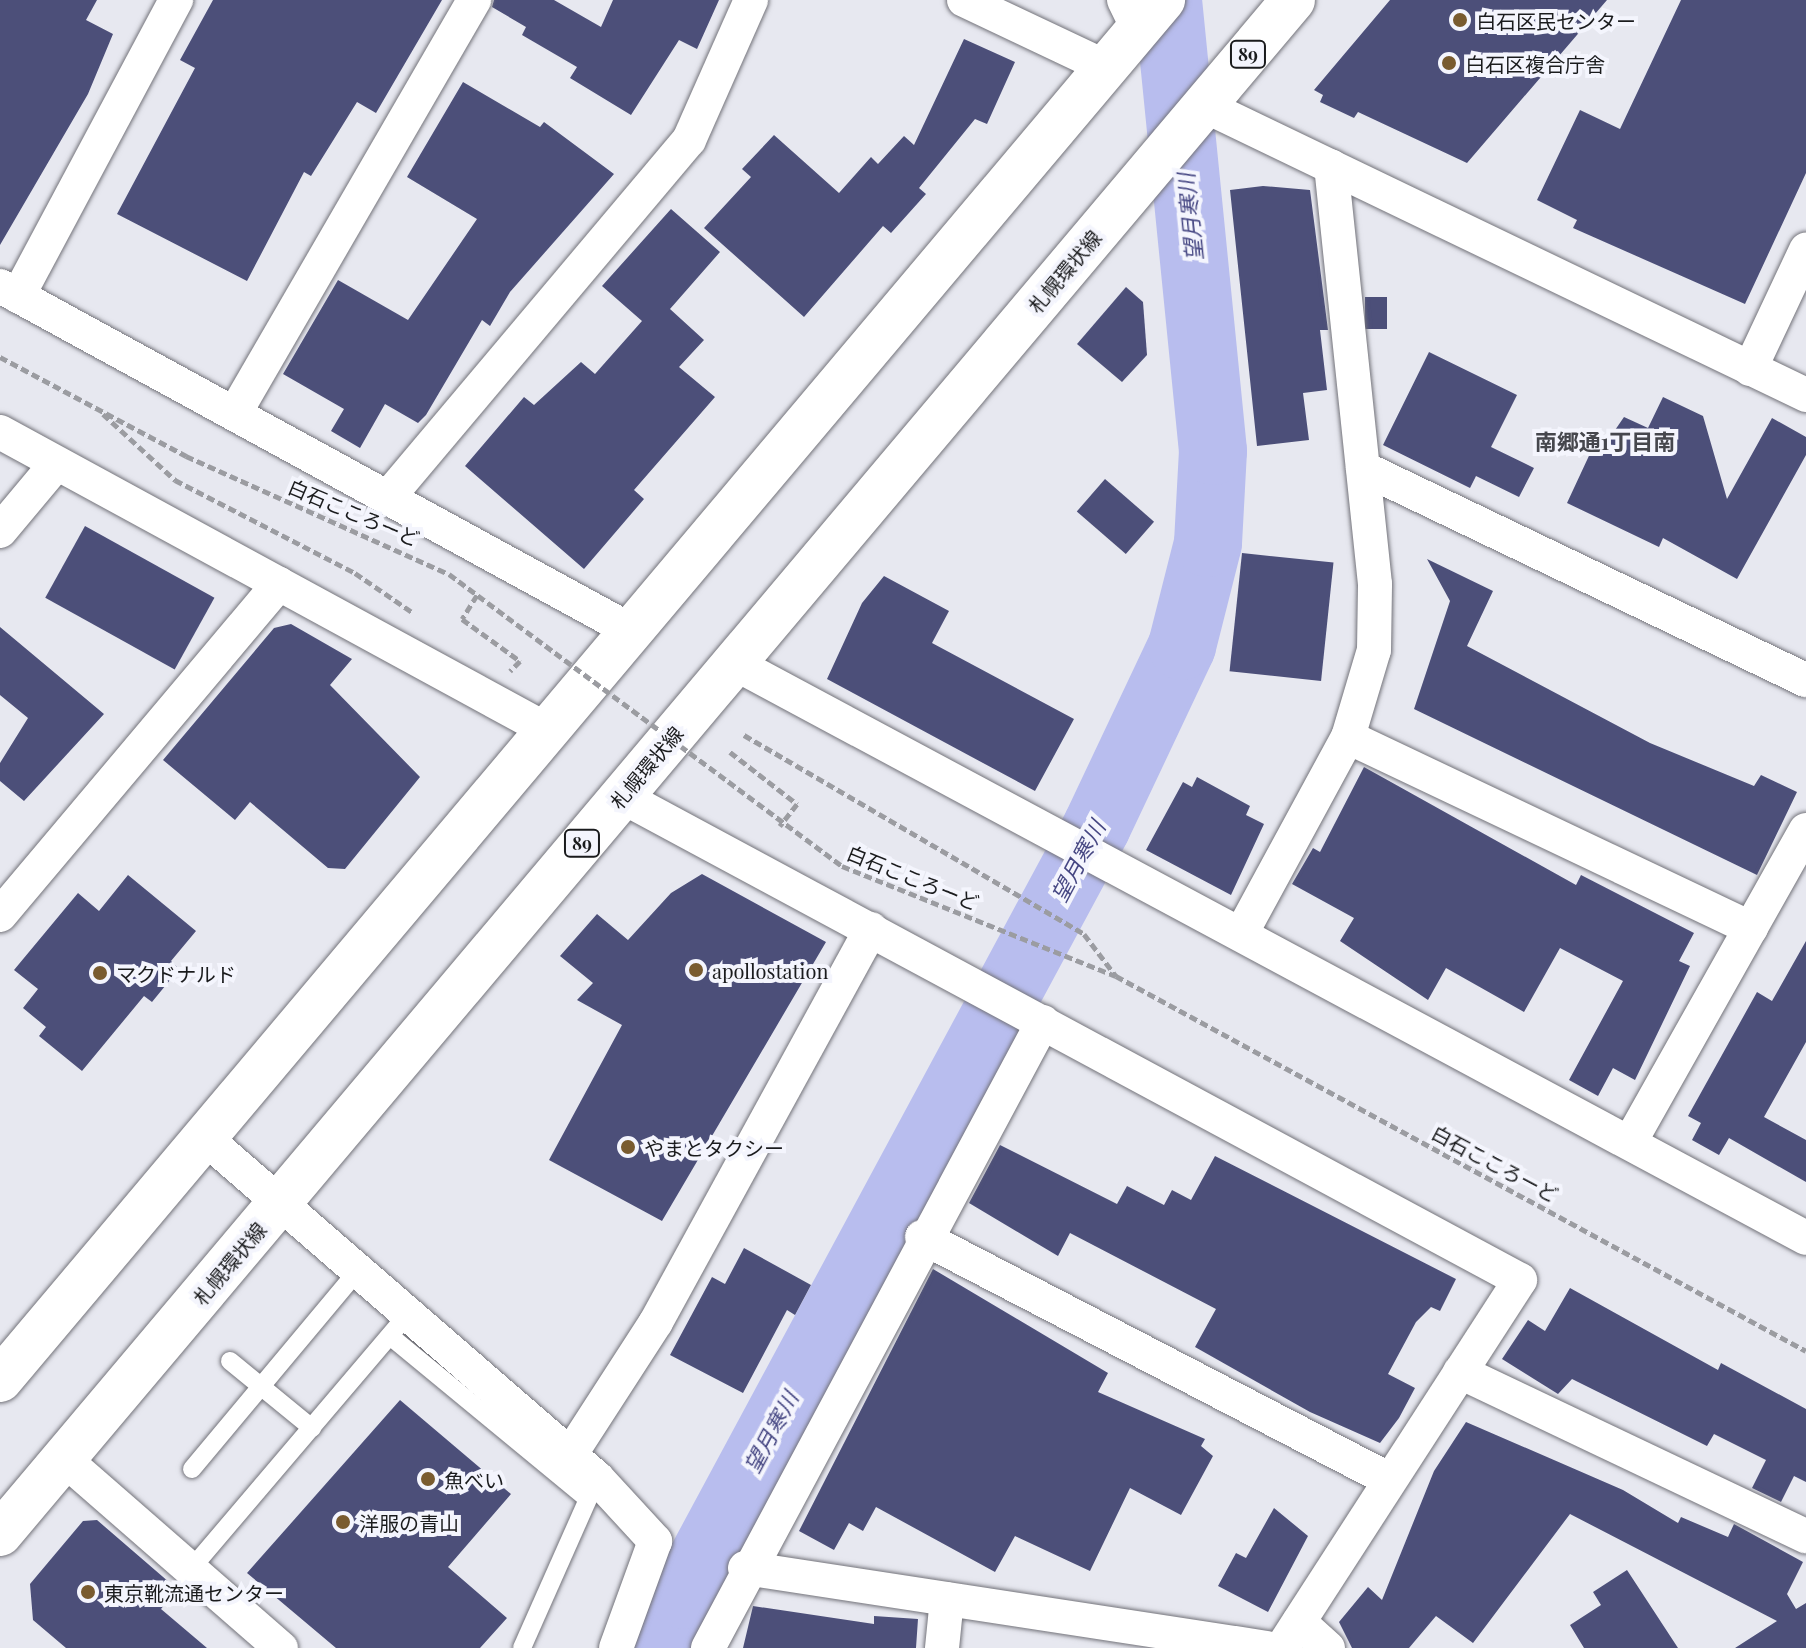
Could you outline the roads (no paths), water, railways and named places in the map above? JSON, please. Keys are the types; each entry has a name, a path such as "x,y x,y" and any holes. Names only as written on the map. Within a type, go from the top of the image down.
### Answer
{"main road":[{"name":"札幌環状線","path":"0,1534 1293,0"},
{"path":"0,1380 1106,67 1144,11"}],"street":[{"path":"176,0 9,291 390,495 630,630"},
{"path":"236,411 474,0"},
{"path":"390,495 689,140 751,0"},
{"path":"964,0 1106,67"},
{"path":"1203,107 1806,395"},
{"path":"1241,934 1348,737 1367,683 1376,615 1331,166"},
{"path":"1750,369 1806,250"},
{"path":"0,432 549,731"},
{"path":"0,531 56,464"},
{"path":"1363,468 1806,680"},
{"path":"0,915 279,584"},
{"path":"734,663 1806,1238"},
{"path":"1348,737 1751,928"},
{"path":"621,796 1520,1280 1291,1635 1328,1648"},
{"path":"1630,1142 1806,830"},
{"path":"570,1455 656,1322 871,929"},
{"path":"708,1648 745,1568 922,1237 1033,1016"},
{"path":"205,1138 357,1272 399,1326 570,1455 593,1489 655,1541 616,1648"},
{"path":"922,1237 1390,1480"},
{"path":"1460,1372 1806,1536"},
{"path":"64,1459 281,1648"},
{"path":"745,1568 1267,1648"},
{"path":"942,1648 947,1599"}],"lane":[{"path":"192,1469 357,1272"},
{"path":"191,1569 399,1326 593,1489 522,1648"},
{"path":"230,1361 312,1428"}],"waterway":[{"name":"望月寒川","path":"663,1648 683,1595 1097,826 1182,646 1208,543 1213,451 1168,0"}],"place":[{"name":"白石区民センター","path":"1460,20"},
{"name":"白石区複合庁舎","path":"1449,63"},
{"name":"apollostation","path":"696,970"},
{"name":"マクドナルド","path":"100,973"},
{"name":"やまとタクシー","path":"628,1147"},
{"name":"魚べい","path":"428,1479"},
{"name":"洋服の青山","path":"343,1522"},
{"name":"東京靴流通センター","path":"88,1592"}],"district":[{"name":"南郷通1丁目南","path":"1605,442"}]}
